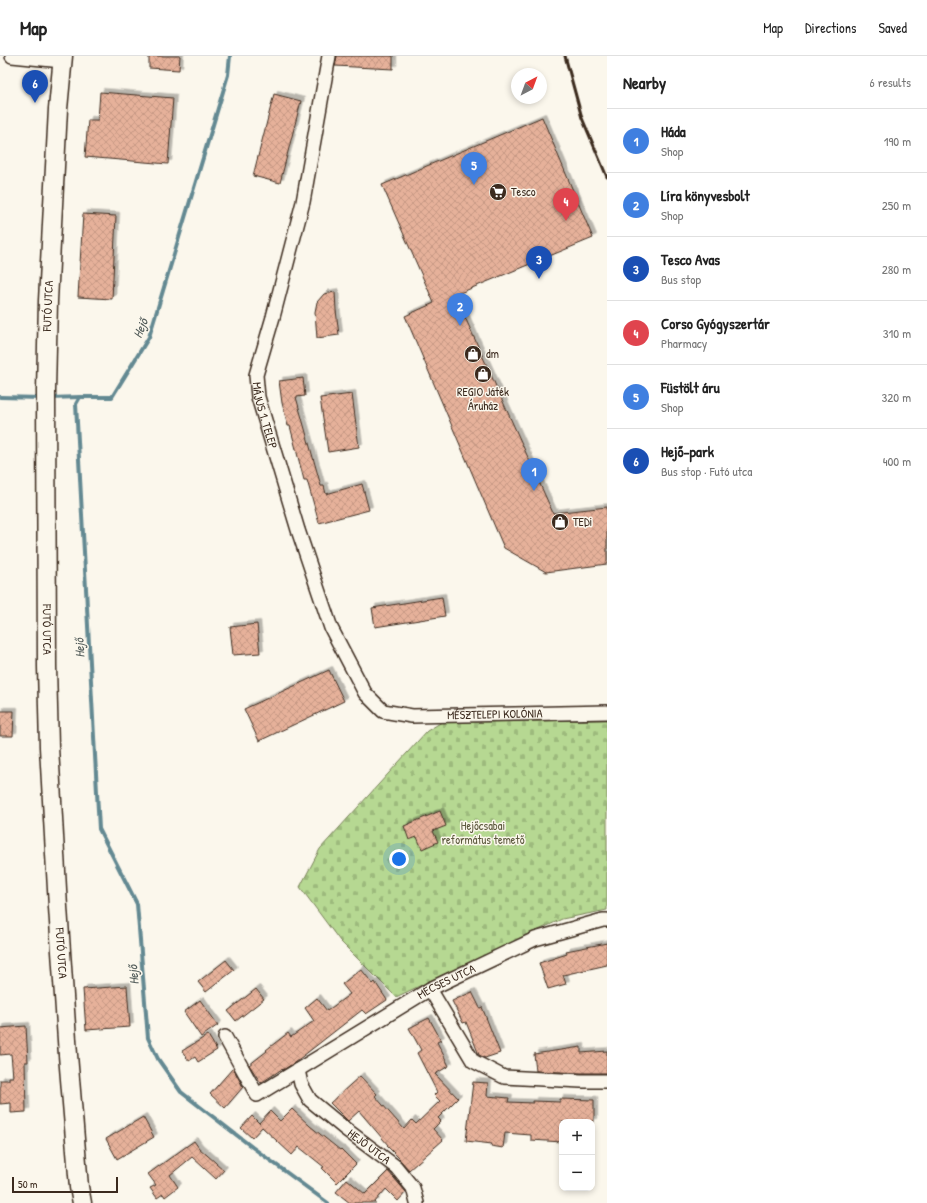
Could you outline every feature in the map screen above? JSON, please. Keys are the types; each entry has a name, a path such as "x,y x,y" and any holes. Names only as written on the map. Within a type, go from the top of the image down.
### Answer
{"main road":[{"name":"FUTÓ UTCA","path":"62,58 48,301 46,396 46,587 49,747 57,899 67,1047 82,1203"}],"street":[{"path":"12,56 62,58"},
{"name":"MÁJUS 1. TELEP","path":"329,56 303,202 256,375 258,397 298,530 331,628 365,693 383,711"},
{"name":"MÉSZTELEPI KOLÓNIA","path":"383,711 412,716 607,712"},
{"name":"MÉCSES UTCA","path":"225,1037 257,1095 430,989 535,939 607,920"},
{"path":"430,989 473,1061 504,1077 581,1082 607,1081"},
{"name":"HEJŐ UTCA","path":"298,1070 301,1084 310,1100 396,1167 413,1188 417,1203"}],"green space":[{"name":"Hejőcsabai református temető","path":"607,720 607,910 562,919 396,997 340,941 300,887 320,849 427,731 442,722"}],"building":[{"path":"149,56 180,56 179,70 149,68"},
{"path":"337,56 393,56 393,69 335,66"},
{"path":"100,92 173,98 168,164 85,157 88,120 98,120"},
{"path":"274,94 301,101 280,183 253,176"},
{"path":"542,117 593,238 455,295 553,513 607,507 607,564 546,572 504,548 405,316 434,303 382,185"},
{"path":"83,214 116,216 112,299 78,297"},
{"path":"335,292 339,335 317,338 315,312 317,302 324,294"},
{"path":"303,378 305,396 296,397 321,486 324,486 326,494 362,484 369,510 319,523 307,480 304,480 290,426 288,426 282,403 279,381"},
{"path":"352,394 359,447 328,452 320,398"},
{"path":"442,597 445,616 375,627 372,608"},
{"path":"257,624 260,653 233,655 230,627"},
{"path":"329,670 344,701 259,741 244,709"},
{"path":"0,711 14,711 13,736 0,736"},
{"path":"440,811 446,826 433,831 438,842 422,849 417,837 409,840 404,826"},
{"path":"607,943 607,965 563,975 566,984 548,989 539,963 567,954 566,951"},
{"path":"226,960 234,970 206,992 198,982"},
{"path":"361,969 373,984 375,982 387,1000 366,1014 362,1010 294,1063 261,1083 249,1065 288,1033 291,1037 314,1021 305,1008 317,998 327,1011 350,994 342,984"},
{"path":"127,986 130,1027 86,1030 83,989"},
{"path":"256,989 264,999 236,1021 228,1011"},
{"path":"472,992 480,1008 482,1007 500,1053 485,1058 479,1055 466,1022 463,1023 452,1001"},
{"path":"200,1000 218,1025 201,1037 184,1012"},
{"path":"429,1018 441,1040 437,1042 449,1066 435,1074 458,1098 438,1118 441,1121 433,1129 443,1140 409,1170 387,1146 388,1145 359,1111 348,1121 330,1103 360,1076 377,1094 375,1096 404,1129 412,1120 416,1124 440,1101 434,1095 437,1092 417,1053 421,1050 409,1028"},
{"path":"26,1026 28,1062 25,1062 26,1112 11,1113 11,1103 0,1104 0,1080 9,1080 9,1077 13,1077 11,1054 0,1055 0,1028"},
{"path":"208,1035 217,1050 198,1062 195,1057 189,1061 182,1051"},
{"path":"581,1047 581,1053 607,1051 607,1073 536,1071 534,1054"},
{"path":"233,1068 243,1087 225,1108 210,1094"},
{"path":"473,1082 488,1083 487,1096 509,1098 508,1102 560,1102 560,1099 594,1100 594,1119 559,1119 559,1142 531,1140 531,1135 505,1133 503,1148 491,1146 492,1144 466,1141"},
{"path":"292,1109 310,1126 340,1150 341,1149 356,1164 337,1183 322,1168 324,1167 299,1147 292,1155 262,1127 252,1138 241,1128 252,1116 259,1123 270,1111 280,1121"},
{"path":"143,1117 154,1137 117,1159 106,1139"},
{"path":"194,1141 199,1148 224,1170 216,1179 192,1157 170,1175 178,1187 165,1197 163,1194 157,1198 150,1188 156,1185 148,1174"},
{"path":"388,1171 406,1192 398,1201 386,1189 375,1202 376,1203 350,1203 336,1192 347,1179 365,1194"}],"waterway":[{"name":"Hejő","path":"230,56 228,75 149,337 112,397 80,397 76,404 99,829 137,904 148,1038 158,1059 181,1092 328,1203"},
{"path":"0,397 41,398"},
{"path":"50,398 80,397"}],"railway":[{"path":"565,56 582,118 607,177"}],"place":[{"name":"Hejő-park","path":"35,103"},
{"name":"Füstölt áru","path":"474,185"},
{"name":"Tesco","path":"498,192"},
{"name":"Corso Gyógyszertár","path":"566,221"},
{"name":"Tesco Avas","path":"539,279"},
{"name":"Líra könyvesbolt","path":"460,326"},
{"name":"dm","path":"473,354"},
{"name":"REGIO Játék Áruház","path":"483,374"},
{"name":"Háda","path":"534,491"},
{"name":"TEDi","path":"560,522"}]}
